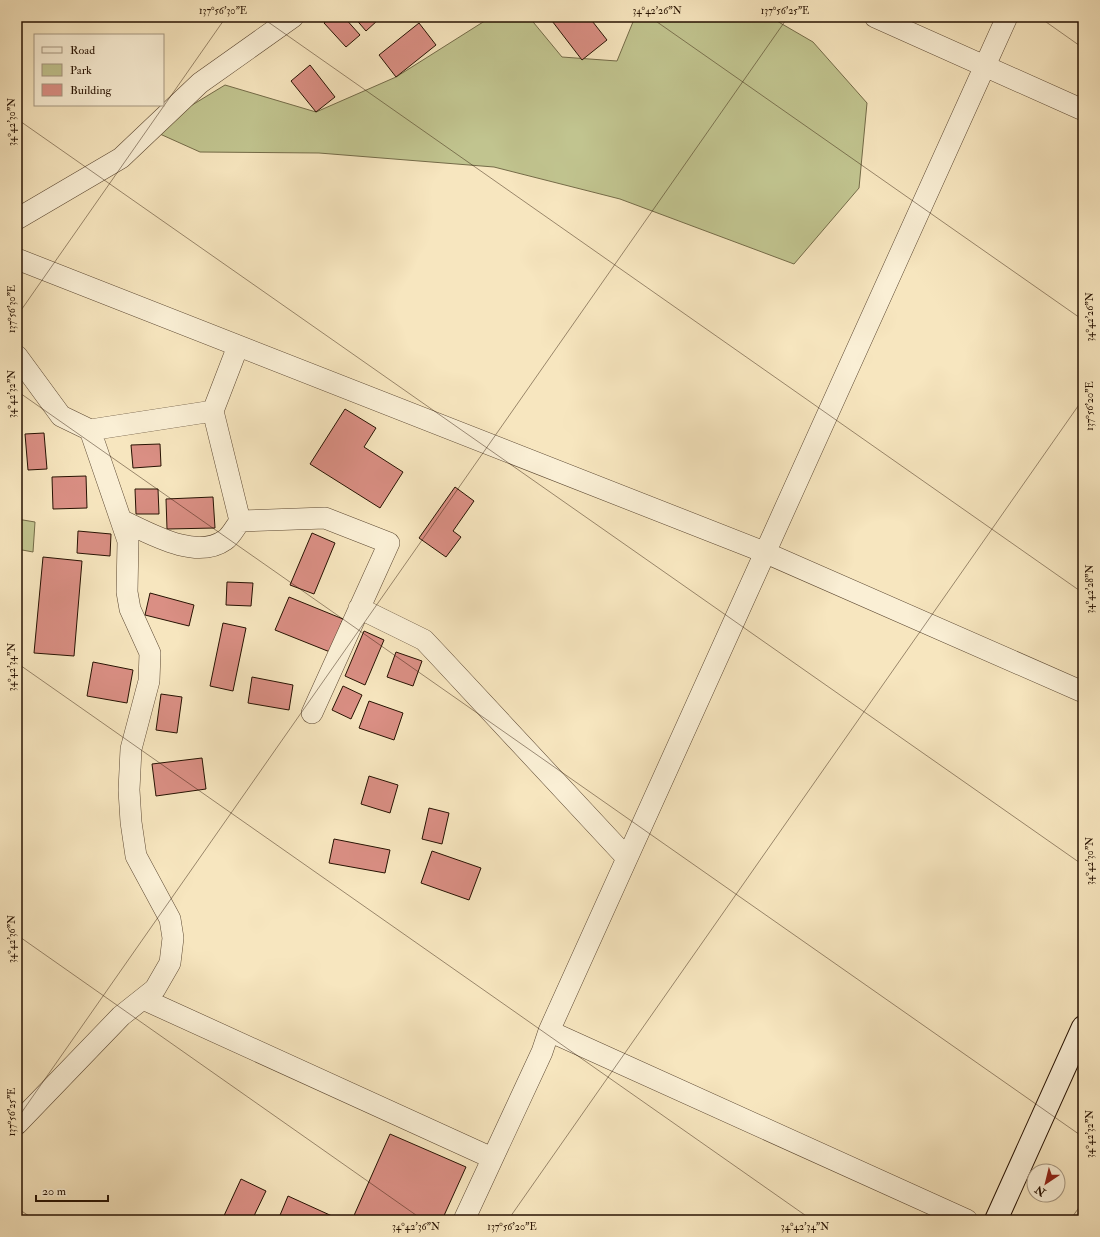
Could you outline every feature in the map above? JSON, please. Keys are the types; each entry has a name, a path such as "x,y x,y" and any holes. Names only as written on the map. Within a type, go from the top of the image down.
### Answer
{"street":[{"path":"17,219 121,158 200,83 293,17"},
{"path":"875,17 1083,110"},
{"path":"464,1220 542,1052 549,1031 764,552 1007,17"},
{"path":"17,259 764,552 1083,692"},
{"path":"238,346 213,411 240,521"},
{"path":"17,356 61,416 90,430 213,411"},
{"path":"17,1124 121,1016 155,989 170,963 173,938 170,919 136,856 128,790 131,749 149,681 150,653 130,609 127,592 128,541 90,430"},
{"path":"240,521 325,518 389,543 312,713"},
{"path":"121,520 160,539 180,546 208,548 226,540 240,521"},
{"path":"359,608 424,640 627,858"},
{"path":"142,999 492,1158"},
{"path":"996,1220 1083,1027"},
{"path":"549,1031 967,1220"}],"green space":[{"path":"491,17 529,17 562,57 617,61 635,17 770,17 813,42 867,103 859,188 794,264 620,199 494,167 319,153 200,152 151,130 225,85 316,112 396,77"},
{"path":"17,519 35,522 33,552 17,549"}],"building":[{"path":"331,17 344,17 360,35 346,47 324,23"},
{"path":"354,17 375,17 378,20 366,31"},
{"path":"549,17 589,17 607,40 582,60"},
{"path":"419,23 436,45 396,77 379,55"},
{"path":"310,65 335,97 316,112 291,81"},
{"path":"345,409 376,428 364,447 403,472 380,508 310,464"},
{"path":"44,433 47,469 28,470 25,434"},
{"path":"160,444 161,466 133,468 131,445"},
{"path":"86,476 87,508 53,509 52,477"},
{"path":"455,487 474,501 453,531 461,537 446,557 419,538"},
{"path":"135,489 158,489 159,514 136,514"},
{"path":"213,497 215,528 167,529 166,499"},
{"path":"78,531 111,534 110,556 77,553"},
{"path":"312,533 335,543 314,594 290,585"},
{"path":"43,557 82,561 74,656 34,653"},
{"path":"227,582 253,583 251,606 226,605"},
{"path":"150,593 194,605 189,626 145,615"},
{"path":"289,597 343,619 330,652 275,630"},
{"path":"223,623 246,628 233,691 210,686"},
{"path":"364,631 384,640 365,685 345,676"},
{"path":"396,652 422,661 413,686 387,677"},
{"path":"93,662 133,670 127,703 87,696"},
{"path":"252,677 293,685 289,710 248,703"},
{"path":"343,686 362,695 351,719 332,710"},
{"path":"161,694 182,697 177,733 156,730"},
{"path":"369,701 403,713 394,740 359,728"},
{"path":"202,758 206,789 156,796 152,764"},
{"path":"369,776 398,785 390,813 361,804"},
{"path":"429,808 449,813 442,844 422,839"},
{"path":"334,839 390,850 385,873 329,863"},
{"path":"432,851 481,868 469,900 421,883"},
{"path":"390,1134 466,1167 442,1220 352,1220"},
{"path":"241,1179 266,1191 252,1220 222,1220"},
{"path":"288,1196 332,1216 330,1220 278,1220"}]}
